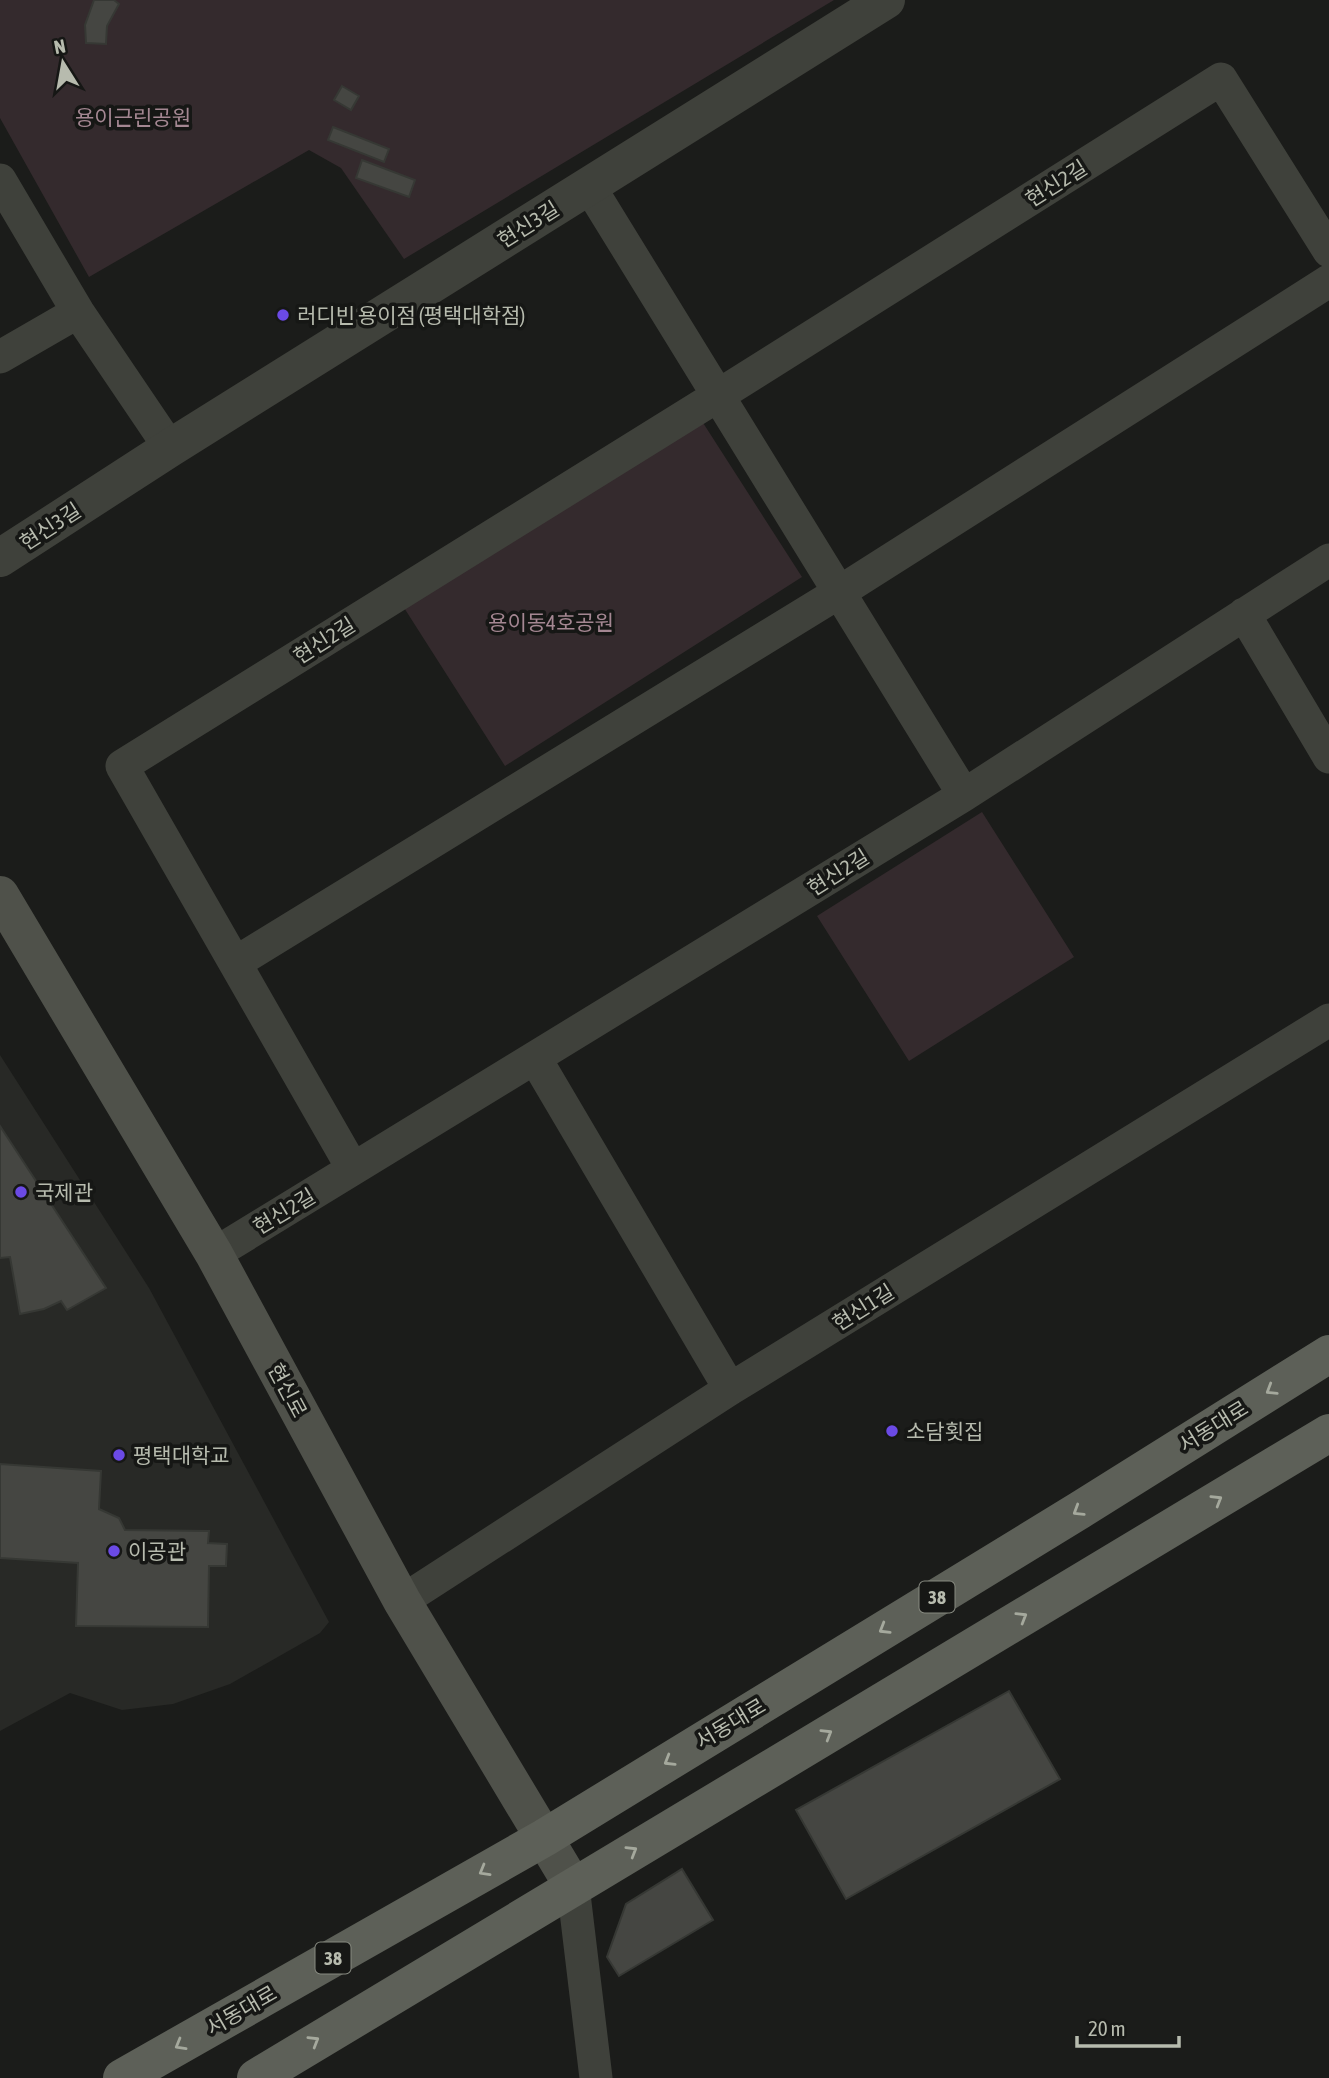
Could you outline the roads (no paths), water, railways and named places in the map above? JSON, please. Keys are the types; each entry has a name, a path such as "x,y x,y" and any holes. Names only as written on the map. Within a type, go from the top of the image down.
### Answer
{"main road":[{"name":"현신로","path":"0,895 214,1254 402,1601 573,1886"},
{"name":"서동대로","path":"122,2078 544,1838 1327,1359"},
{"path":"256,2078 1329,1433"}],"street":[{"name":"현신3길","path":"0,558 170,448 886,0"},
{"name":"현신2길","path":"353,1169 122,766 1221,79 1329,251"},
{"path":"0,180 78,312 170,448"},
{"path":"589,186 964,795"},
{"path":"235,963 838,593 1329,281"},
{"path":"0,357 78,312"},
{"name":"현신2길","path":"214,1254 964,795 1329,560"},
{"path":"1244,614 1329,757"},
{"name":"현신1길","path":"402,1601 730,1389 1329,1020"},
{"path":"535,1058 730,1389"},
{"path":"573,1886 596,2078"}],"place":[{"name":"러디빈 용이점 (평택대학점)","path":"283,315"},
{"name":"국제관","path":"21,1192"},
{"name":"소담횟집","path":"892,1431"},
{"name":"평택대학교","path":"119,1455"},
{"name":"이공관","path":"114,1551"}],"park label":[{"name":"용이근린공원","path":"133,117"},
{"name":"용이동4호공원","path":"551,622"}]}
